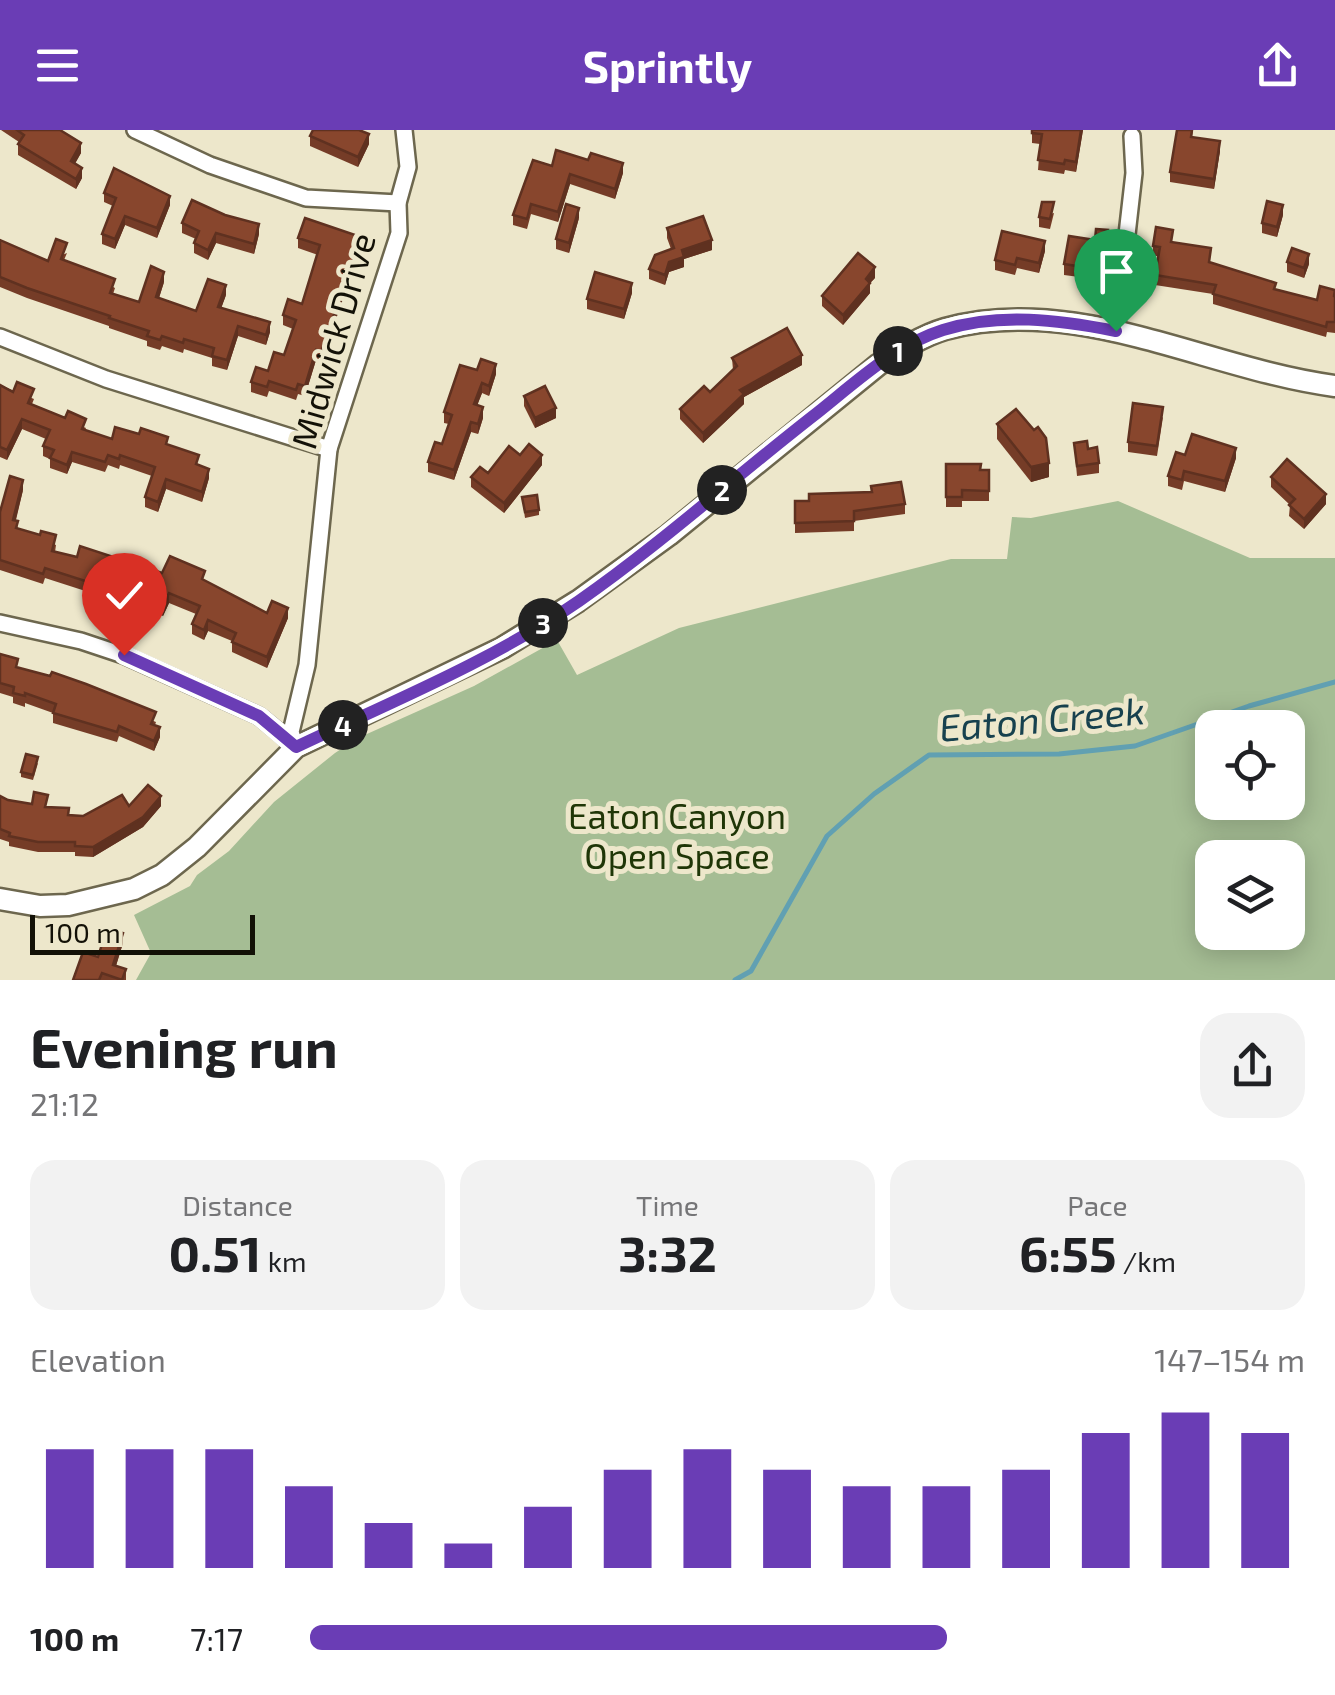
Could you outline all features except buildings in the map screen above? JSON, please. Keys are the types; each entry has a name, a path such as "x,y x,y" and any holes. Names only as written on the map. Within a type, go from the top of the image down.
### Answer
{"main road":[{"path":"0,899 40,906 68,905 134,889 162,875 197,847 296,747 502,648 554,616 670,534 766,453 908,345 944,330 1040,319 1116,331 1240,367 1335,386"}],"street":[{"path":"135,130 210,165 306,198 398,203"},
{"name":"Midwick Drive","path":"296,747 291,732 307,665 329,448 398,233 398,203 408,167 404,130"},
{"path":"1116,331 1134,174 1132,136"},
{"path":"0,337 106,380 329,448"},
{"path":"0,623 124,655 259,716 296,747"}],"green space":[{"name":"Eaton Canyon Open Space","path":"1118,501 1250,558 1335,558 1335,980 136,980 151,953 134,915 190,886 274,802 358,738 474,686 557,640 577,675 679,628 951,559 1007,559 1012,517 1031,518"}],"waterway":[{"name":"Eaton Creek","path":"735,980 751,971 827,836 874,794 929,755 1059,754 1135,746 1249,706 1335,682"}],"route":[{"path":"124,655 259,716 296,747 502,648 578,601 670,534 766,453 908,345 944,330 1007,320 1070,322 1116,331"}]}
